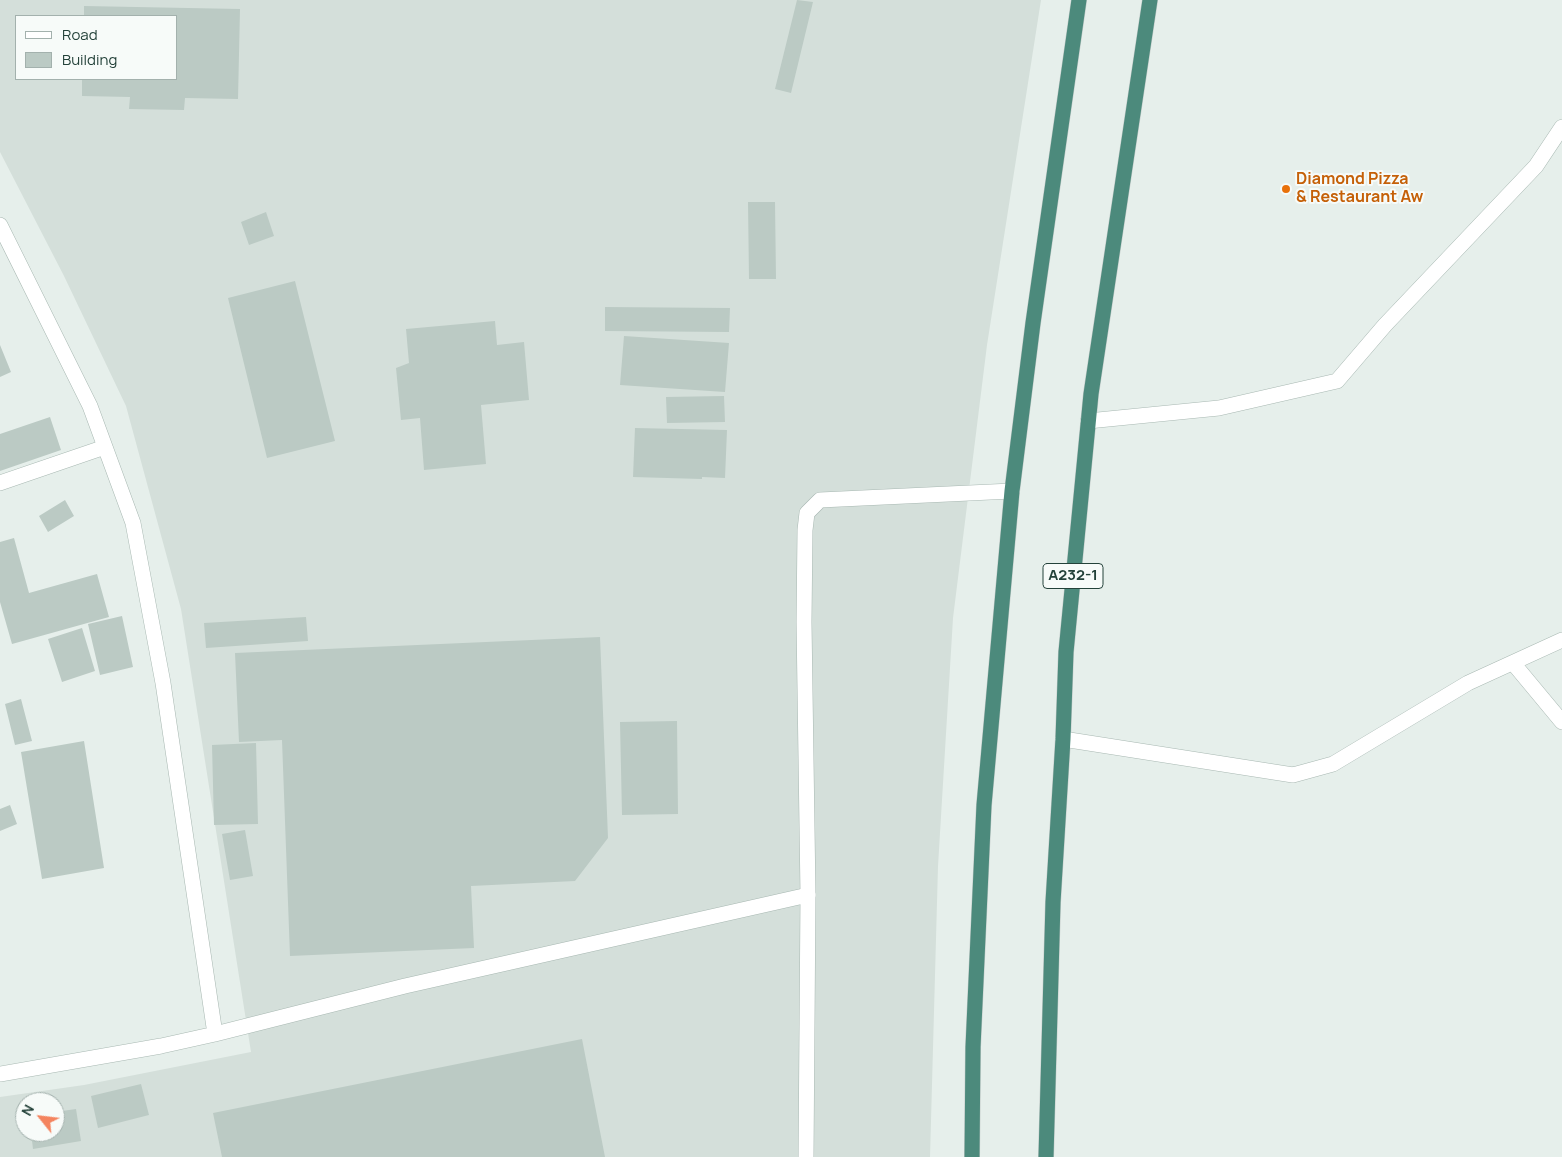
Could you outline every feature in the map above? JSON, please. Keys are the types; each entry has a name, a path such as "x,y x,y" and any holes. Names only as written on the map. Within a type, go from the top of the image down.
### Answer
{"highway":[{"path":"972,1157 973,1047 984,805 1012,491 1033,323 1078,0"},
{"name":"A232-1","path":"1046,1157 1053,902 1063,740 1066,652 1088,421 1150,0"}],"street":[{"path":"1088,421 1220,408 1337,381 1386,325 1536,166 1562,127"},
{"path":"0,225 90,406 133,522 163,683 215,1034"},
{"path":"0,483 105,447"},
{"path":"806,1157 808,895 804,622 805,530 807,513 820,500 1012,491"},
{"path":"1063,740 1293,775 1333,764 1468,683 1562,640"},
{"path":"1513,663 1562,722"},
{"path":"0,1074 161,1046 405,986 808,895"}],"shaded area":[{"path":"0,0 1041,0 987,345 953,618 938,866 930,1157 0,1157 0,1097 15,1095 15,1142 65,1142 65,1092 35,1092 84,1085 251,1052 181,609 126,406 64,276 0,152"}],"building":[{"path":"797,0 813,2 791,93 775,89"},
{"path":"84,6 240,9 238,99 185,98 184,110 129,109 130,97 82,96 82,80 178,80 178,15 84,15"},
{"path":"748,202 775,202 776,279 749,279"},
{"path":"266,212 274,236 249,245 241,222"},
{"path":"295,281 335,441 267,458 228,298"},
{"path":"605,307 730,308 729,332 605,331"},
{"path":"495,321 497,345 524,342 529,400 481,405 486,464 424,470 420,418 401,420 396,368 409,363 406,329"},
{"path":"624,336 729,343 725,392 620,385"},
{"path":"0,345 11,372 0,377"},
{"path":"724,396 725,422 667,423 666,397"},
{"path":"50,417 61,450 0,471 0,434"},
{"path":"635,428 727,430 725,478 633,477"},
{"path":"65,500 74,516 48,532 39,516"},
{"path":"14,538 29,593 97,574 109,617 12,644 0,602 0,542"},
{"path":"122,616 133,667 100,675 88,624"},
{"path":"306,617 308,641 206,648 204,623"},
{"path":"82,628 95,671 62,682 48,639"},
{"path":"600,637 608,838 575,881 471,886 474,948 290,956 282,740 239,742 235,653"},
{"path":"21,699 32,741 15,745 5,704"},
{"path":"677,721 678,814 622,815 620,722"},
{"path":"84,741 104,868 42,879 21,752"},
{"path":"256,743 258,824 214,825 212,745"},
{"path":"10,805 17,824 0,831 0,809"},
{"path":"245,830 253,876 230,880 222,834"},
{"path":"582,1039 605,1157 222,1157 213,1113"},
{"path":"141,1084 149,1115 98,1128 91,1096"},
{"path":"76,1109 81,1141 33,1149 32,1142 65,1142 65,1111"}],"place":[{"name":"Diamond Pizza & Restaurant Aw","path":"1286,189"}]}
